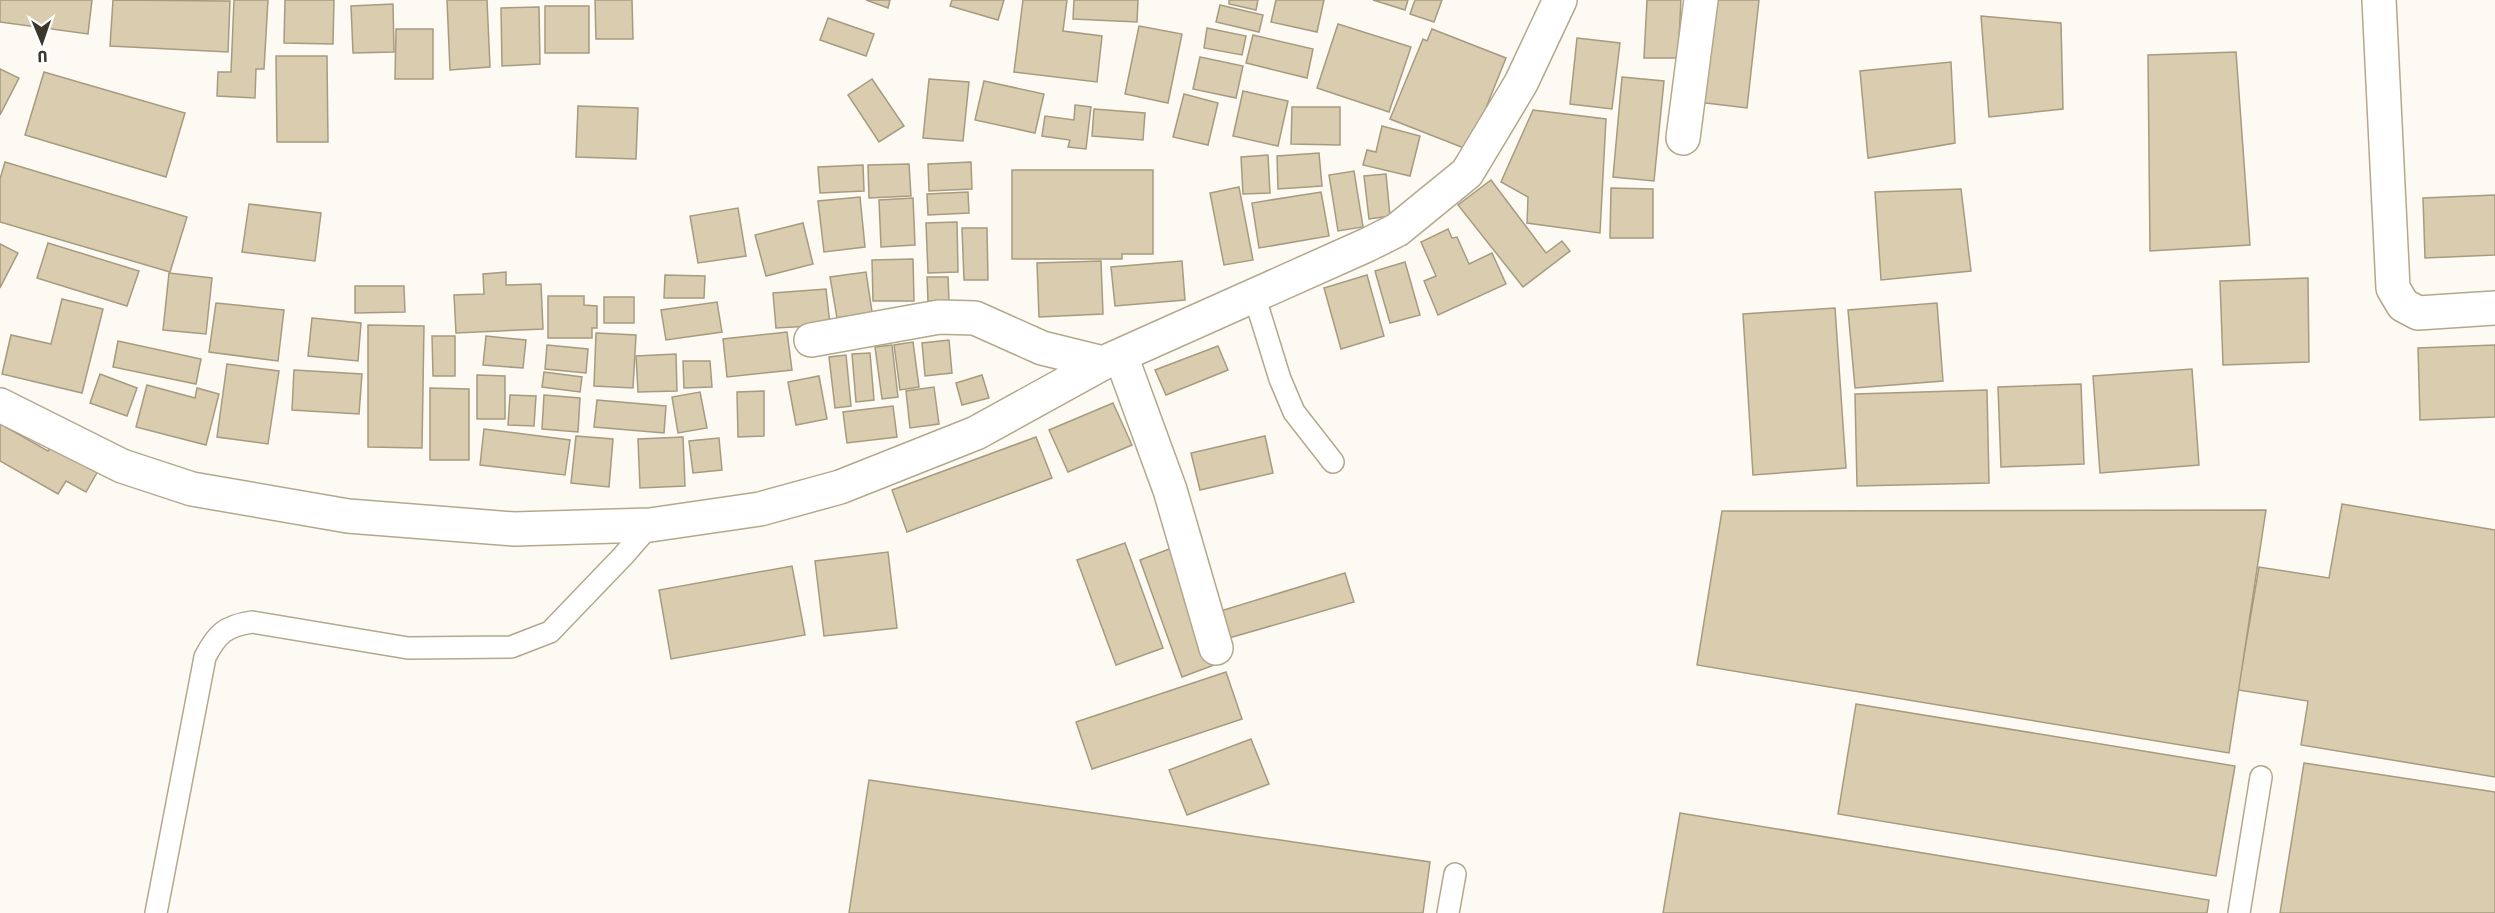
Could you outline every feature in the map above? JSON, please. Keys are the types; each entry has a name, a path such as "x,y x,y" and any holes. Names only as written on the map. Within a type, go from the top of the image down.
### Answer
{"street":[{"path":"0,405 122,466 192,489 348,516 502,528 650,525 760,508 840,487 976,433 1112,359 1367,246 1397,230 1467,173 1521,83 1560,0"},
{"path":"1683,138 1701,0"},
{"path":"2379,0 2393,288 2403,305 2418,313 2495,308"},
{"path":"811,340 939,317 975,318 1042,348 1112,359"},
{"path":"1112,359 1170,490 1216,648"}],"lane":[{"path":"1254,295 1280,379 1294,412 1333,462"},
{"path":"156,913 205,657 214,639 232,625 252,622 408,648 511,647 550,632 650,525"},
{"path":"2239,913 2261,777"},
{"path":"1448,913 1455,874"}],"building":[{"path":"0,0 92,0 88,34 0,22"},
{"path":"113,0 230,1 228,52 110,46"},
{"path":"234,0 268,0 264,69 256,69 255,98 217,96 218,72 231,72"},
{"path":"285,0 334,0 333,44 284,43"},
{"path":"447,0 487,0 490,67 450,70"},
{"path":"595,0 632,0 633,39 596,39"},
{"path":"866,0 890,0 888,8"},
{"path":"952,0 1004,0 998,20 950,6"},
{"path":"1023,0 1067,0 1063,31 1102,36 1097,82 1014,72"},
{"path":"1074,0 1138,0 1137,22 1073,19"},
{"path":"1229,0 1258,0 1256,10 1229,4"},
{"path":"1276,0 1324,0 1317,32 1271,22"},
{"path":"1373,0 1408,0 1405,10"},
{"path":"1415,0 1442,0 1434,22 1410,14"},
{"path":"1647,0 1681,0 1678,58 1644,58"},
{"path":"1710,0 1759,0 1747,108 1698,102"},
{"path":"393,4 394,52 353,53 351,6"},
{"path":"1220,5 1263,15 1259,32 1216,22"},
{"path":"545,6 589,6 589,53 545,53"},
{"path":"539,7 540,64 502,66 501,8"},
{"path":"1981,16 2061,23 2063,109 1989,117"},
{"path":"828,18 874,34 866,56 820,40"},
{"path":"1338,24 1411,47 1389,112 1317,88"},
{"path":"1139,26 1182,34 1168,103 1125,94"},
{"path":"1207,28 1246,36 1242,55 1204,48"},
{"path":"396,29 433,29 433,79 395,79"},
{"path":"1432,29 1506,58 1469,150 1390,119 1423,39 1427,41"},
{"path":"1253,35 1313,49 1307,78 1246,63"},
{"path":"1577,38 1620,43 1612,109 1570,104"},
{"path":"2236,52 2250,245 2150,251 2148,55"},
{"path":"276,56 327,56 328,142 277,142"},
{"path":"1200,57 1243,66 1236,98 1193,89"},
{"path":"1951,62 1955,143 1868,158 1860,71"},
{"path":"0,69 19,78 0,115"},
{"path":"44,72 185,113 166,177 25,135"},
{"path":"1622,77 1664,81 1654,181 1613,177"},
{"path":"872,79 904,126 879,142 848,95"},
{"path":"929,79 969,82 963,141 923,138"},
{"path":"984,81 1044,94 1035,133 975,120"},
{"path":"1243,91 1288,101 1278,146 1233,136"},
{"path":"1184,94 1218,103 1208,145 1173,137"},
{"path":"1075,105 1091,107 1086,149 1068,147 1070,140 1042,136 1045,116 1074,120"},
{"path":"578,106 638,108 636,159 576,157"},
{"path":"1292,107 1340,107 1340,145 1291,144"},
{"path":"1094,109 1145,113 1143,140 1092,136"},
{"path":"1533,110 1606,119 1600,233 1527,223 1528,197 1501,182"},
{"path":"1382,126 1420,136 1410,176 1363,165 1367,150 1376,152"},
{"path":"1319,153 1322,186 1278,189 1277,156"},
{"path":"1268,155 1270,193 1243,194 1241,157"},
{"path":"5,162 187,217 170,272 0,222 0,179"},
{"path":"971,162 972,189 929,191 928,164"},
{"path":"909,164 911,196 869,198 868,165"},
{"path":"863,165 864,191 820,193 818,167"},
{"path":"1012,170 1153,170 1153,254 1122,254 1122,259 1012,259"},
{"path":"1354,171 1363,227 1338,231 1329,175"},
{"path":"1386,174 1390,216 1369,219 1364,176"},
{"path":"1491,180 1546,253 1562,241 1570,251 1523,287 1458,205"},
{"path":"1239,187 1253,260 1224,265 1210,193"},
{"path":"1611,188 1653,189 1653,238 1610,238"},
{"path":"1961,189 1971,271 1881,280 1875,192"},
{"path":"968,192 969,213 928,215 927,194"},
{"path":"1321,192 1329,236 1259,248 1252,203"},
{"path":"2495,195 2495,255 2425,258 2423,198"},
{"path":"860,197 865,247 824,252 818,201"},
{"path":"913,198 915,245 881,247 879,200"},
{"path":"249,204 321,213 315,261 242,252"},
{"path":"738,208 746,256 698,263 690,216"},
{"path":"957,222 958,272 928,273 926,223"},
{"path":"803,223 813,264 766,276 755,235"},
{"path":"962,228 987,228 988,280 964,280"},
{"path":"1448,229 1452,238 1457,237 1469,264 1492,253 1506,284 1438,315 1424,281 1436,276 1421,242"},
{"path":"48,243 139,271 127,306 37,278"},
{"path":"0,244 18,253 0,288"},
{"path":"913,259 914,301 873,301 872,260"},
{"path":"1101,261 1103,314 1039,317 1037,263"},
{"path":"1182,261 1185,300 1115,306 1111,267"},
{"path":"1405,262 1420,315 1390,323 1375,271"},
{"path":"506,272 506,285 541,284 543,329 456,333 454,295 484,294 483,274"},
{"path":"866,272 872,312 837,318 830,277"},
{"path":"169,273 212,278 206,334 163,330"},
{"path":"665,275 705,276 704,298 664,298"},
{"path":"1367,275 1384,336 1341,349 1324,288"},
{"path":"927,277 948,277 949,301 928,301"},
{"path":"2308,278 2309,362 2223,365 2220,281"},
{"path":"355,286 404,286 405,312 355,313"},
{"path":"826,289 830,325 776,328 773,293"},
{"path":"548,296 584,296 584,305 597,306 597,328 592,328 592,338 548,338"},
{"path":"604,297 634,297 634,323 604,323"},
{"path":"62,299 103,309 82,393 2,374 11,335 51,344"},
{"path":"717,302 722,332 666,340 661,310"},
{"path":"216,303 284,310 278,361 209,352"},
{"path":"1937,303 1943,381 1855,388 1848,310"},
{"path":"1835,308 1846,468 1753,475 1743,314"},
{"path":"312,318 361,323 358,361 308,356"},
{"path":"368,325 424,326 422,448 368,447"},
{"path":"787,332 792,370 727,377 723,339"},
{"path":"596,333 636,335 633,388 594,386"},
{"path":"432,336 455,336 455,376 433,376"},
{"path":"486,336 526,340 523,368 483,365"},
{"path":"949,340 952,373 925,376 922,343"},
{"path":"118,341 201,359 196,384 113,367"},
{"path":"913,342 919,387 900,390 894,345"},
{"path":"547,345 588,349 586,373 545,369"},
{"path":"892,345 898,397 882,399 875,347"},
{"path":"2495,345 2495,417 2420,420 2418,348"},
{"path":"1218,346 1228,370 1166,395 1155,370"},
{"path":"870,353 874,400 856,402 852,354"},
{"path":"676,354 677,391 638,392 636,356"},
{"path":"846,355 851,406 835,408 829,357"},
{"path":"683,361 710,361 712,387 684,388"},
{"path":"227,364 279,371 268,444 217,437"},
{"path":"2192,369 2199,465 2100,473 2093,376"},
{"path":"294,370 362,374 359,414 292,410"},
{"path":"544,372 582,377 580,392 542,387"},
{"path":"100,374 137,388 127,416 90,403"},
{"path":"477,375 505,376 505,419 477,419"},
{"path":"982,375 989,398 962,405 956,383"},
{"path":"819,376 827,419 796,425 788,382"},
{"path":"2081,384 2084,464 2001,467 1998,387"},
{"path":"147,385 195,398 197,388 219,394 206,445 136,427"},
{"path":"934,387 939,424 910,428 906,391"},
{"path":"430,388 469,389 469,460 430,460"},
{"path":"1987,390 1989,483 1857,486 1855,394"},
{"path":"764,391 764,436 738,437 737,392"},
{"path":"700,392 707,428 678,433 672,397"},
{"path":"510,395 536,396 534,426 508,425"},
{"path":"544,395 580,398 578,432 542,429"},
{"path":"597,400 666,406 664,433 594,427"},
{"path":"1113,403 1132,445 1068,472 1049,430"},
{"path":"893,406 897,437 847,443 843,412"},
{"path":"0,424 48,451 55,440 98,471 86,492 66,481 58,494 0,461"},
{"path":"484,429 570,440 565,475 480,465"},
{"path":"576,436 613,439 609,487 571,483"},
{"path":"1265,436 1273,473 1200,490 1191,453"},
{"path":"683,437 685,486 640,488 638,439"},
{"path":"1036,437 1052,478 907,532 892,490"},
{"path":"719,438 722,470 693,473 689,441"},
{"path":"2342,504 2495,530 2495,777 2301,745 2308,701 2238,690 2259,567 2329,578"},
{"path":"2266,510 2229,753 1697,665 1722,511"},
{"path":"1125,543 1163,648 1116,665 1077,560"},
{"path":"1172,548 1214,665 1182,677 1140,560"},
{"path":"888,552 897,628 824,636 815,561"},
{"path":"792,566 805,635 671,659 659,590"},
{"path":"1345,573 1354,602 1222,640 1214,613"},
{"path":"1226,672 1242,719 1092,769 1076,722"},
{"path":"1856,704 2235,766 2216,876 1838,814"},
{"path":"1251,739 1269,784 1187,815 1169,770"},
{"path":"2304,763 2495,792 2495,913 2280,913"},
{"path":"869,780 1430,862 1423,913 849,913"},
{"path":"1680,813 2209,900 2207,913 1663,913"}]}
